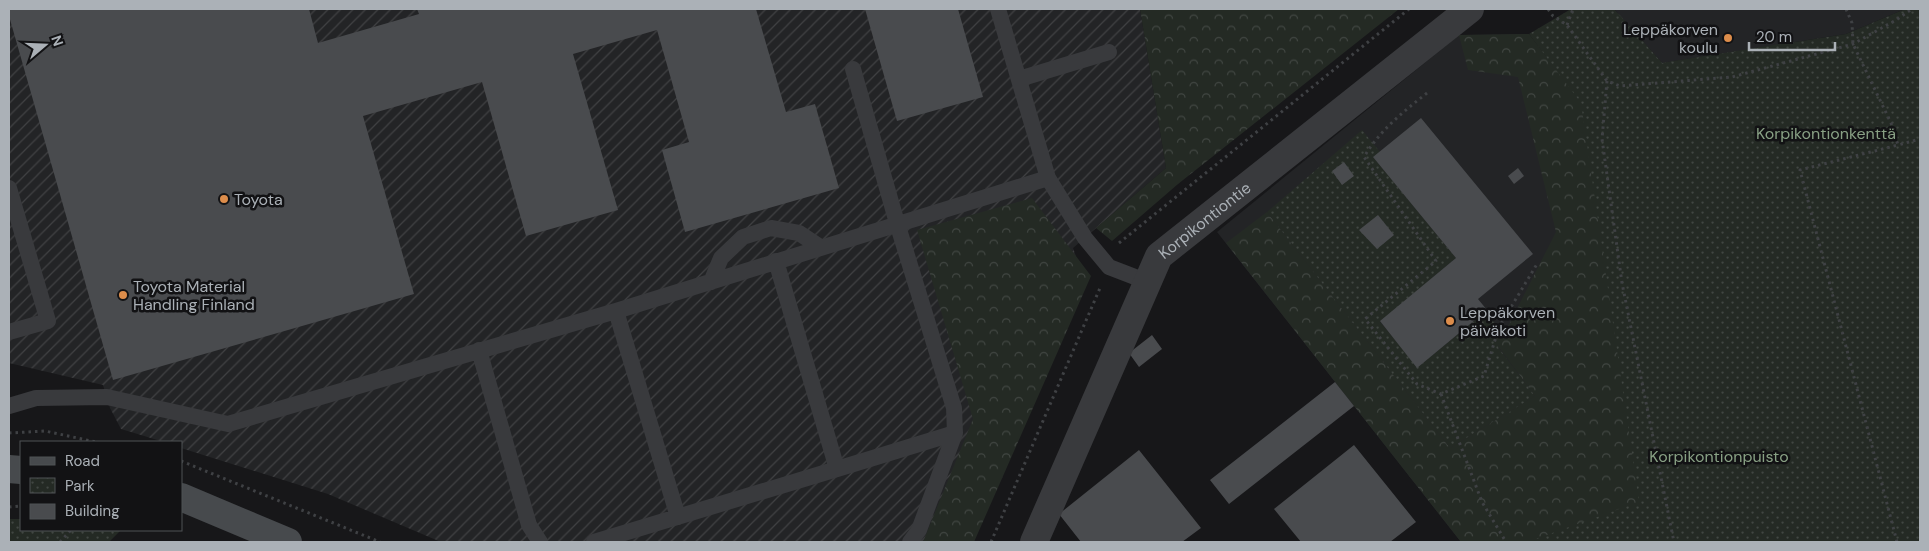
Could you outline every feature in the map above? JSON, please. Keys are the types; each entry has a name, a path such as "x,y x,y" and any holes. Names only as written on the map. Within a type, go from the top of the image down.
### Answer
{"street":[{"name":"Korpikontiontie","path":"1034,542 1159,256 1470,9"},
{"path":"182,497 288,542"}],"lane":[{"path":"998,9 1048,178 1085,238 1109,267 1148,282"},
{"path":"1019,79 1109,52"},
{"path":"853,69 897,224 954,408 955,433 919,530 910,542"},
{"path":"9,406 36,398 107,397 228,424 616,311 1048,178"},
{"path":"9,188 48,321 9,332"},
{"path":"711,282 721,258 744,238 771,228 799,233 820,247"},
{"path":"776,261 837,469"},
{"path":"616,311 678,517"},
{"path":"479,350 529,525 540,542"},
{"path":"594,542 955,433"}],"path":[{"path":"1548,9 1553,16 1567,25 1607,81 1620,86 1732,77 1853,44 1912,9"},
{"path":"1567,25 1573,9"},
{"path":"1846,9 1852,23 1853,44 1891,123 1898,145"},
{"path":"1607,81 1602,140 1622,283 1674,542"},
{"path":"1427,93 1394,119 1372,143 1364,157 1436,261 1365,319 1418,384 1441,394 1482,502 1506,542"},
{"path":"1897,542 1800,170 1920,139"},
{"path":"1441,394 1484,376 1499,327 1537,264"},
{"path":"9,432 45,431 91,441"},
{"path":"182,461 380,542"},
{"path":"60,542 70,531"}],"shaded area":[{"path":"9,9 1140,9 1166,168 1073,248 1077,259 955,542 441,542 328,494 182,448 182,441 161,441 121,429 110,408 103,385 9,363"},
{"name":"Leppäkorven koulu","path":"1614,9 1905,9 1846,34 1662,63"},
{"name":"Leppäkorven päiväkoti","path":"1529,34 1639,502 1461,542 1217,232 1459,35"}],"green space":[{"path":"1140,9 1399,9 1178,184 1112,241 1096,228 1166,168"},
{"path":"1571,9 1614,9 1662,63 1846,34 1905,9 1920,9 1920,542 1527,542 1639,502 1581,103 1529,34"},
{"name":"Korpikontionpuisto","path":"1618,13 1662,63 1787,43 1873,542 1461,542 1226,243 1267,212 1450,448 1535,396 1498,346 1556,232 1518,77 1468,70 1459,35 1529,34 1546,56"},
{"path":"1362,130 1380,152 1374,158 1456,258 1380,322 1418,367 1485,312 1505,334 1498,347 1535,396 1450,448 1267,212"},
{"path":"1032,198 1091,276 974,542 923,542 973,419 917,230"},
{"path":"9,519 20,519 20,531 120,531 109,542 9,542"}],"building":[{"name":"Toyota","path":"9,9 309,9 318,43 419,14 417,9 756,9 786,112 815,104 839,188 685,232 662,150 689,142 657,30 573,54 618,210 526,236 482,82 363,116 414,294 113,380 9,16"},
{"path":"865,9 958,9 983,97 897,121"},
{"path":"1421,118 1533,254 1478,299 1487,310 1417,368 1380,321 1456,258 1373,157"},
{"path":"1344,162 1354,176 1342,185 1332,171"},
{"path":"1518,168 1524,176 1514,184 1508,176"},
{"path":"1378,215 1394,235 1377,249 1359,230"},
{"path":"1152,335 1162,349 1139,367 1129,353"},
{"path":"1335,382 1354,406 1229,504 1210,480"},
{"path":"1354,445 1416,522 1390,542 1301,542 1274,509"},
{"path":"1139,450 1201,528 1182,542 1081,542 1059,514"}],"place":[{"name":"Leppäkorven koulu","path":"1728,38"},
{"name":"Toyota","path":"224,199"},
{"name":"Toyota Material Handling Finland","path":"123,295"},
{"name":"Leppäkorven päiväkoti","path":"1450,321"}],"park label":[{"name":"Korpikontionkenttä","path":"1826,133"}]}
